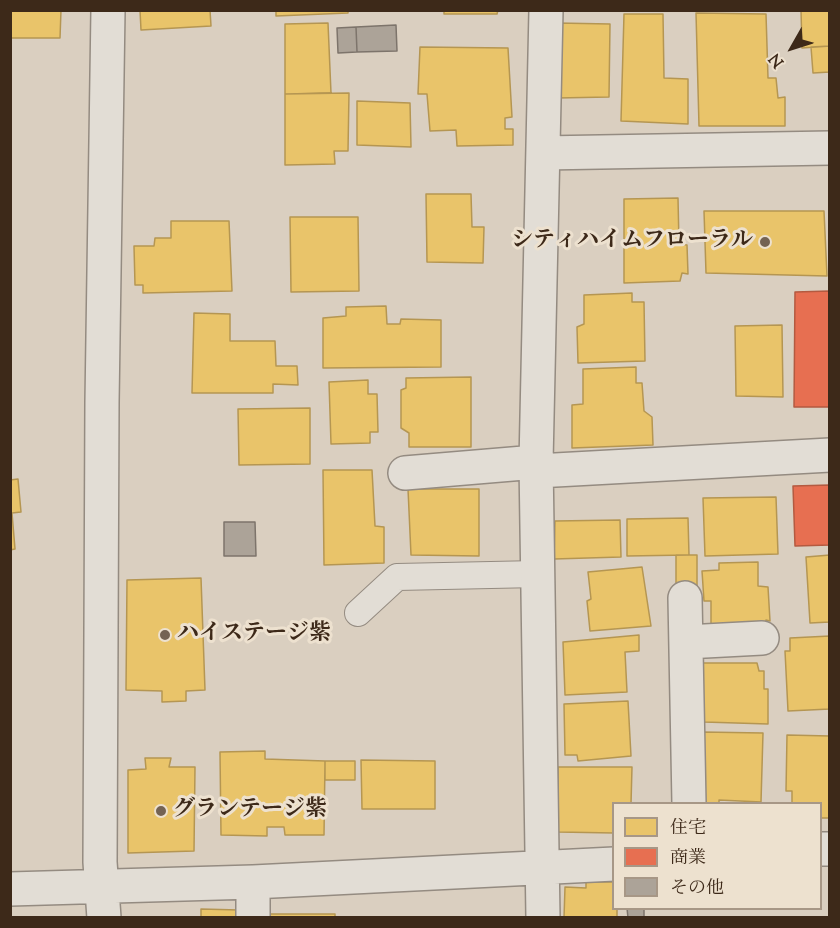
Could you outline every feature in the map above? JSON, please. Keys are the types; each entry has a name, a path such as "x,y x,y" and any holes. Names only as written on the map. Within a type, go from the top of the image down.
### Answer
{"street":[{"path":"104,918 100,862 102,390 108,10"},
{"path":"543,918 537,466 546,10"},
{"path":"543,153 830,148"},
{"path":"405,473 830,455"},
{"path":"684,598 689,802"},
{"path":"686,642 762,638"},
{"path":"10,889 253,882 612,864"},
{"path":"253,882 253,918"}],"lane":[{"path":"358,613 397,577 538,574"}],"building: 住宅":[{"path":"10,10 61,10 60,38 10,38"},
{"path":"140,10 210,10 211,26 141,30"},
{"path":"276,10 348,10 348,13 276,16"},
{"path":"444,10 498,10 497,14 444,14"},
{"path":"801,10 830,10 830,46 802,48"},
{"path":"696,13 766,14 768,78 776,78 778,98 785,97 785,126 699,126"},
{"path":"624,14 663,14 664,78 688,79 688,124 621,121"},
{"path":"328,23 331,93 285,94 285,24"},
{"path":"557,23 610,24 609,97 557,98"},
{"path":"830,46 830,72 813,73 811,47"},
{"path":"420,47 508,48 512,117 505,118 505,129 513,129 513,145 457,146 456,130 430,131 427,94 418,94"},
{"path":"349,93 348,151 334,151 335,164 285,165 285,94"},
{"path":"357,101 410,103 411,147 357,145"},
{"path":"426,194 471,194 472,227 484,227 483,263 427,262"},
{"path":"678,198 679,244 687,245 688,274 682,273 680,281 624,283 624,199"},
{"name":"シティハイムフローラル","path":"704,211 824,211 827,276 706,273"},
{"path":"290,217 358,217 359,291 291,292"},
{"path":"171,221 229,221 232,291 143,293 143,285 135,285 134,246 154,246 155,238 171,238"},
{"path":"632,293 632,302 644,302 645,361 578,363 577,327 584,324 584,295"},
{"path":"386,306 387,324 400,324 401,319 441,320 441,367 323,368 323,318 346,316 346,307"},
{"path":"194,313 230,314 230,341 275,341 276,366 297,366 298,385 273,384 273,393 192,393"},
{"path":"782,325 783,397 736,396 735,326"},
{"path":"636,367 636,383 642,383 644,411 652,417 653,445 572,448 572,405 583,404 583,369"},
{"path":"471,377 471,447 409,447 409,433 401,428 401,390 406,388 406,378"},
{"path":"368,380 368,394 377,394 378,432 370,432 370,443 331,444 329,382"},
{"path":"310,408 310,464 239,465 238,409"},
{"path":"323,470 372,470 375,526 384,527 384,563 324,565"},
{"path":"18,479 21,512 12,513 15,549 10,550 10,480"},
{"path":"408,489 479,489 479,556 411,555"},
{"path":"776,497 778,554 705,556 703,498"},
{"path":"688,518 689,555 627,556 627,519"},
{"path":"620,520 621,557 554,559 555,521"},
{"path":"676,555 697,555 697,591 676,592"},
{"path":"830,555 830,622 810,623 806,557"},
{"path":"758,562 758,586 768,587 770,621 766,620 765,626 711,626 711,601 704,601 702,571 719,570 719,563"},
{"path":"642,567 651,626 590,631 587,601 591,599 588,572"},
{"name":"ハイステージ紫","path":"201,578 205,690 186,691 186,701 162,702 162,691 126,690 127,580"},
{"path":"639,635 639,651 625,652 627,692 565,695 563,642"},
{"path":"830,636 830,709 788,711 785,651 790,651 790,638"},
{"path":"702,663 757,663 759,671 764,671 764,689 768,689 768,724 704,722"},
{"path":"628,701 631,756 578,761 577,755 565,755 564,704"},
{"path":"702,732 763,733 761,802 719,800 719,802 703,802"},
{"path":"787,735 830,736 830,818 822,818 822,802 792,802 792,791 786,791"},
{"path":"265,751 265,759 325,761 324,835 285,835 284,827 267,827 267,836 221,835 220,752"},
{"name":"グランテージ紫","path":"145,758 171,758 169,767 195,767 194,851 128,853 128,770 146,769"},
{"path":"361,760 435,761 435,809 362,809"},
{"path":"325,761 355,761 355,780 325,780"},
{"path":"558,767 632,767 631,802 612,802 612,833 558,832"},
{"path":"586,882 612,882 612,910 617,910 617,918 564,918 565,887 586,888"},
{"path":"201,909 239,910 240,918 201,918"},
{"path":"267,914 335,914 335,918 267,918"}],"building: 商業":[{"path":"830,291 830,407 794,407 795,292"},
{"path":"830,485 830,545 795,546 793,486"}],"building: その他":[{"path":"396,25 397,51 357,52 356,27"},
{"path":"356,27 357,52 338,53 337,28"},
{"path":"224,522 255,522 256,556 224,556"},
{"path":"627,910 644,910 644,918 628,918"}],"place":[{"name":"シティハイムフローラル","path":"765,242"},
{"name":"ハイステージ紫","path":"165,635"},
{"name":"グランテージ紫","path":"161,811"}]}
